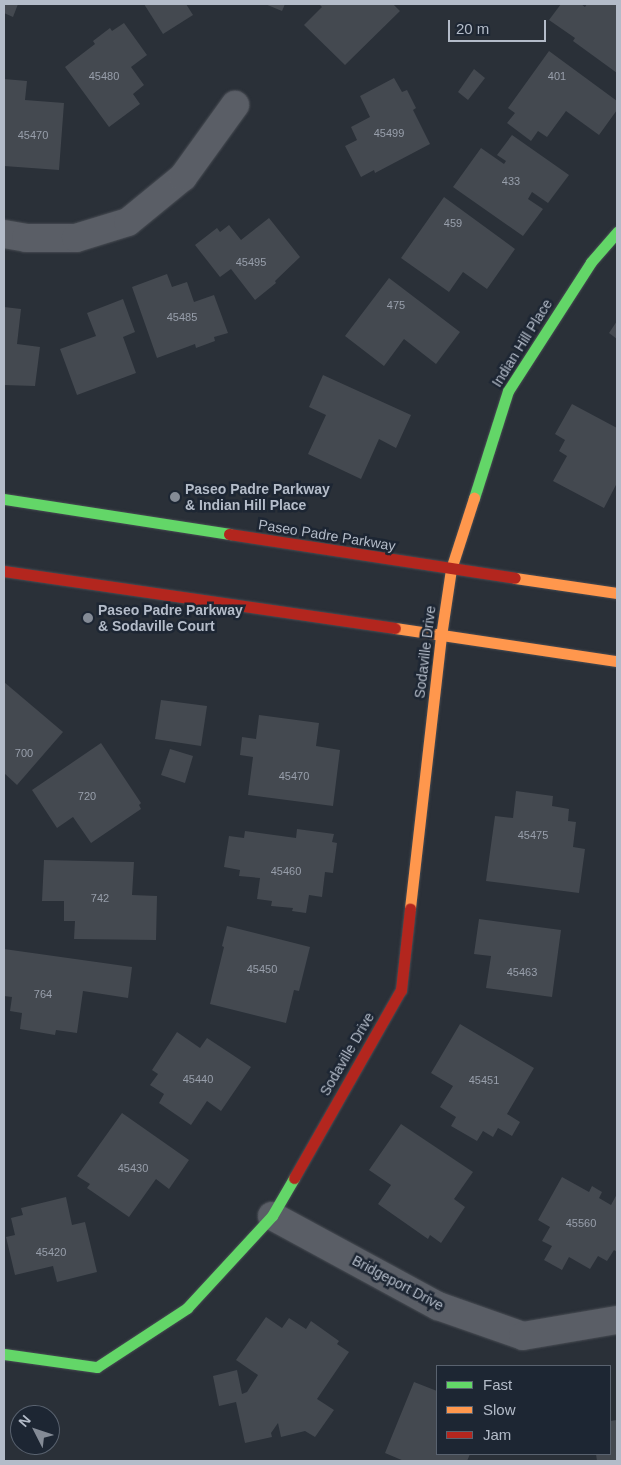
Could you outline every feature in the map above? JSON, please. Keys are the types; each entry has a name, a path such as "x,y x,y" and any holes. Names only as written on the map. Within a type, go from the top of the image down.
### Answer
{"street":[{"path":"4,234 26,238 76,238 128,222 183,177 235,105"},
{"name":"Indian Hill Place","path":"451,569 508,391 591,262 617,232"},
{"name":"Paseo Padre Parkway","path":"4,499 617,593"},
{"name":"Sodaville Drive","path":"4,1354 97,1367 187,1308 272,1216 401,990 441,636 451,569"},
{"path":"4,571 617,661"},
{"name":"Bridgeport Drive","path":"272,1216 438,1306 524,1336 617,1320"}],"building":[{"path":"4,4 18,4 13,17 4,13"},
{"path":"144,4 186,4 193,15 163,34"},
{"path":"265,4 285,4 282,11"},
{"path":"319,4 393,4 400,11 345,65 304,25 322,7"},
{"path":"561,4 581,4 585,7 587,4 617,4 617,73 573,41 575,38 549,20"},
{"path":"124,23 147,55 131,67 144,85 133,94 140,104 109,127 65,67 95,44 93,41 110,28 112,31"},
{"path":"549,51 617,101 617,110 599,135 566,111 547,137 538,131 531,141 507,123 515,113 508,108"},
{"path":"474,69 485,78 468,100 458,92"},
{"path":"394,78 402,92 407,90 416,108 413,110 430,144 375,173 374,170 361,177 345,146 357,140 351,127 370,117 360,96"},
{"path":"4,79 27,81 25,100 64,103 59,170 4,166"},
{"path":"512,135 569,175 548,203 532,192 528,199 543,209 523,236 453,187 481,148 504,164 506,161 497,155"},
{"path":"444,197 515,249 487,289 463,272 449,292 401,258"},
{"path":"269,218 300,257 275,281 276,283 255,300 231,269 220,277 195,245 217,228 220,232 229,225 241,240"},
{"path":"167,274 172,287 187,282 194,302 214,295 228,333 214,337 215,341 196,348 195,344 157,358 132,287"},
{"path":"389,278 460,332 436,364 404,339 384,366 345,336"},
{"path":"123,299 135,332 123,337 136,373 77,395 60,349 96,336 87,313"},
{"path":"4,307 21,309 17,344 40,347 35,386 4,385"},
{"path":"617,321 617,339 609,333"},
{"path":"323,375 411,415 396,448 379,439 361,479 308,454 326,415 309,407"},
{"path":"572,404 617,428 617,483 604,508 553,481 567,456 559,451 565,440 555,434"},
{"path":"4,682 63,732 17,785 4,773"},
{"path":"161,700 207,706 201,746 155,739"},
{"path":"259,715 319,723 316,746 340,750 333,806 248,795 253,757 240,755 242,737 256,739"},
{"path":"101,743 141,803 139,805 141,809 91,843 73,817 57,828 32,790"},
{"path":"170,749 193,756 185,783 161,775"},
{"path":"516,791 553,796 552,806 569,809 568,821 576,822 573,847 585,849 579,893 486,881 495,816 513,818"},
{"path":"297,829 334,834 332,842 337,843 333,873 325,872 322,897 309,895 306,913 292,911 293,908 271,906 272,901 257,899 260,878 239,876 240,870 224,867 229,836 244,838 245,831 296,838"},
{"path":"44,860 134,862 132,895 157,896 156,940 74,939 75,921 64,921 64,901 42,901"},
{"path":"479,919 561,930 552,997 486,988 491,956 474,954"},
{"path":"227,926 310,947 299,991 294,990 286,1023 210,1004 224,947 222,946"},
{"path":"4,949 132,967 128,998 83,991 77,1033 56,1030 55,1035 20,1029 22,1013 10,1011 12,997 4,996"},
{"path":"460,1024 534,1068 507,1114 520,1122 512,1136 498,1128 493,1137 483,1131 477,1141 451,1126 456,1117 440,1107 453,1086 431,1073"},
{"path":"177,1032 200,1048 207,1038 251,1067 221,1111 207,1101 191,1125 159,1103 164,1094 150,1085 158,1074 152,1070"},
{"path":"122,1113 189,1160 169,1189 156,1179 129,1217 87,1188 90,1184 77,1176"},
{"path":"401,1124 473,1172 454,1199 465,1207 441,1243 430,1235 428,1239 378,1204 391,1185 369,1170"},
{"path":"562,1177 589,1192 592,1186 602,1192 599,1198 611,1205 617,1194 617,1252 614,1250 607,1261 598,1256 590,1269 569,1257 562,1270 544,1260 552,1246 542,1241 550,1227 538,1220"},
{"path":"66,1197 72,1225 85,1222 97,1272 57,1282 53,1266 15,1275 6,1237 15,1235 11,1218 23,1215 21,1208"},
{"path":"266,1317 282,1328 289,1318 306,1329 311,1321 339,1341 337,1344 349,1352 317,1399 334,1410 315,1437 305,1431 281,1437 278,1423 271,1433 272,1437 245,1443 236,1402 219,1406 213,1376 237,1370 242,1394 247,1392 258,1375 236,1360"},
{"path":"414,1382 436,1391 436,1455 470,1455 467,1461 404,1461 385,1453"},
{"path":"617,1420 617,1461 597,1461 596,1455 611,1455 611,1421"}],"traffic: fast":[{"path":"474,498 508,391 591,262 617,232"},
{"path":"4,499 229,534"},
{"path":"4,1354 97,1367 187,1308 272,1216 294,1178"}],"traffic: slow":[{"path":"410,908 441,636 451,569 474,498"},
{"path":"515,578 617,593"},
{"path":"395,628 617,661"}],"traffic: jam":[{"path":"229,534 515,578"},
{"path":"4,571 395,628"},
{"path":"294,1178 401,990 410,908"}],"place":[{"name":"Paseo Padre Parkway & Indian Hill Place","path":"175,497"},
{"name":"Paseo Padre Parkway & Sodaville Court","path":"88,618"}]}
